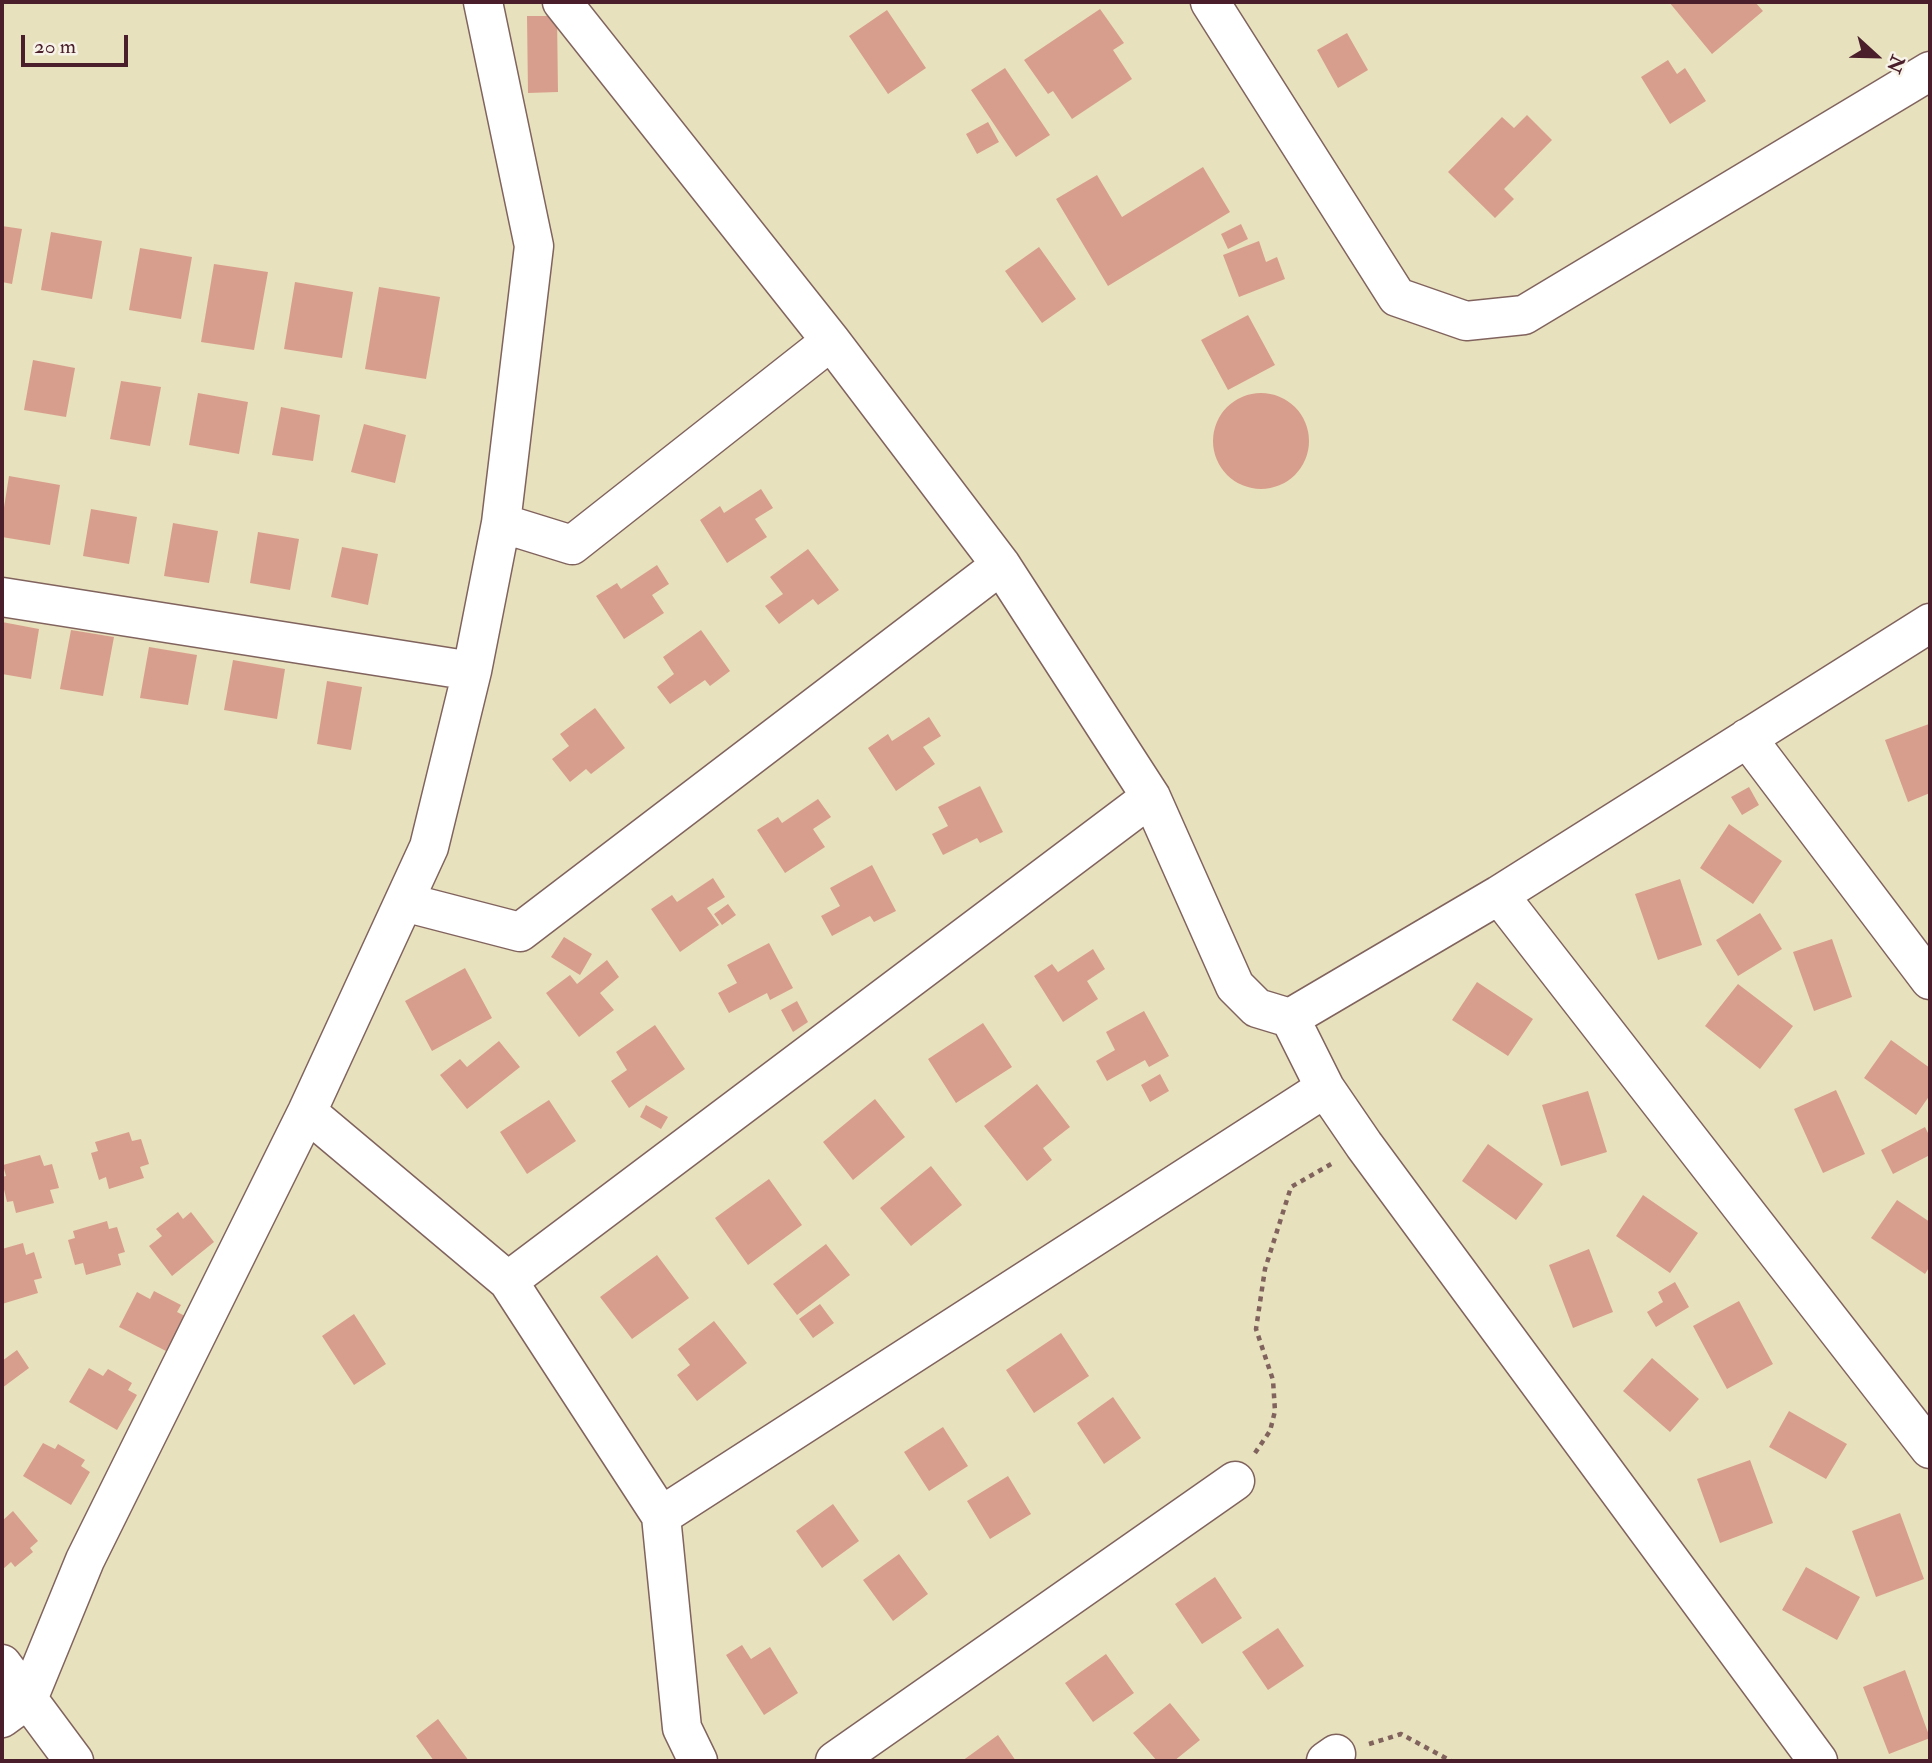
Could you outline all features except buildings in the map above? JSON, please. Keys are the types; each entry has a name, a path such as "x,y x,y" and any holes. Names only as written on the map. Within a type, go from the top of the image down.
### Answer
{"street":[{"path":"15,1709 85,1560 307,1112 429,847 472,671 502,523 534,246 482,2"},
{"path":"562,2 831,341 1001,565 1151,797 1235,986 1257,1008 1290,1018 1325,1088 1364,1145 1818,1761"},
{"path":"1210,2 1397,297 1466,321 1524,315 1930,71"},
{"path":"502,523 572,545 831,341"},
{"path":"404,902 520,932 1001,565"},
{"path":"2,597 472,671"},
{"path":"1290,1018 1499,895 1930,623"},
{"path":"1747,738 1930,980"},
{"path":"508,1281 1151,797"},
{"path":"1499,895 1930,1448"},
{"path":"661,1516 1325,1088"},
{"path":"307,1112 508,1281 661,1516 682,1728 698,1761"},
{"path":"835,1761 1235,1481"},
{"path":"2,1664 15,1709 74,1761"}],"path":[{"path":"1235,1481 1270,1431 1275,1411 1273,1380 1256,1329 1265,1269 1291,1187 1364,1145"},
{"path":"1331,1758 1401,1734 1451,1761"}]}
